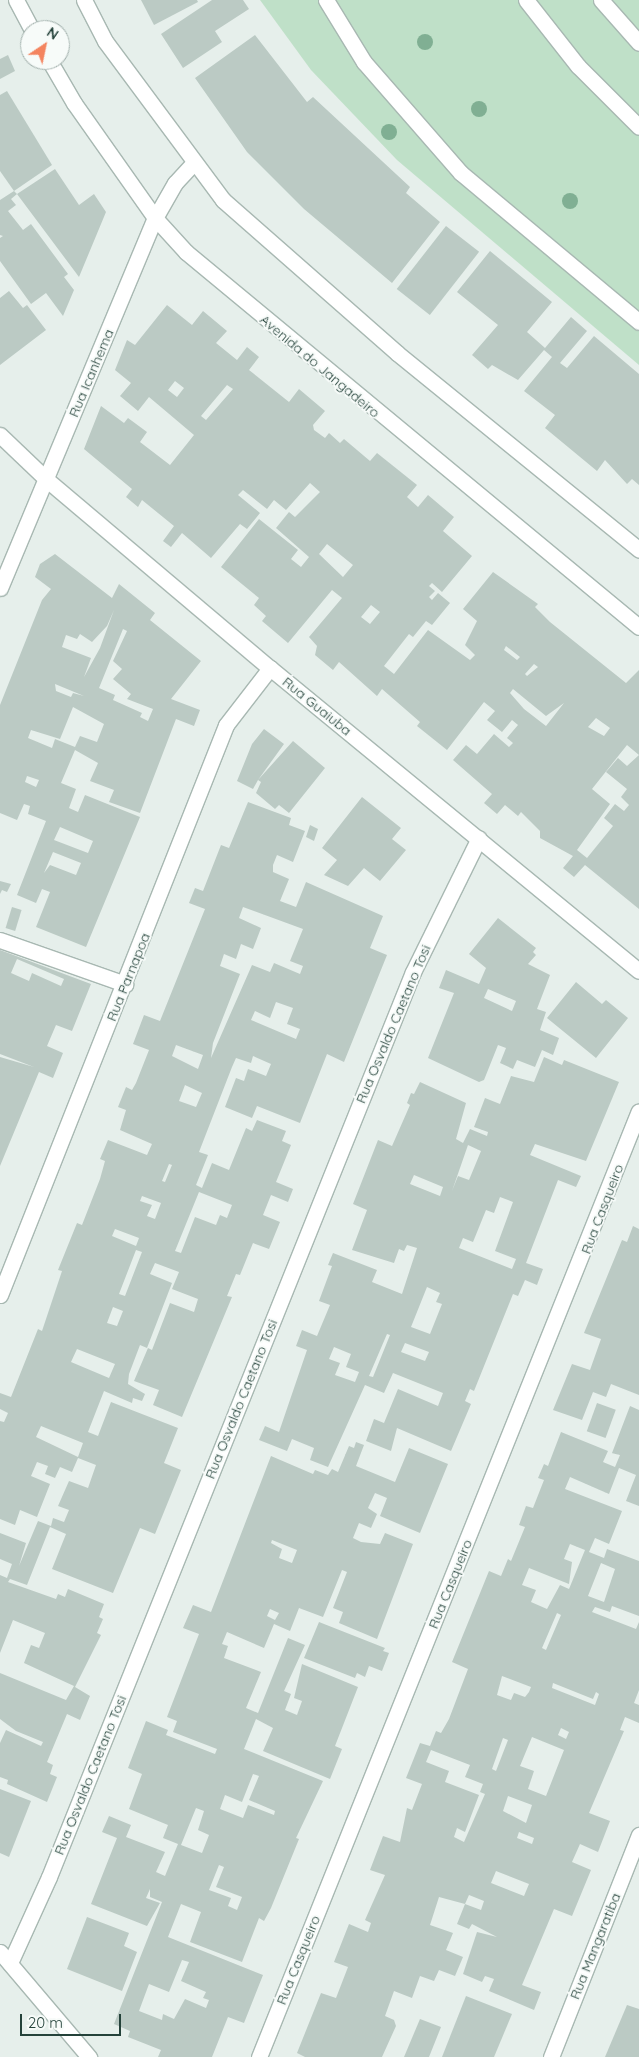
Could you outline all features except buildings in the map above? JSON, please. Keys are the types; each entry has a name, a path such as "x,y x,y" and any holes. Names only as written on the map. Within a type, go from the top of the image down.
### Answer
{"street":[{"path":"16,0 27,20"},
{"path":"84,0 105,41 193,164 259,236 639,550"},
{"path":"326,0 364,62 461,173 639,322"},
{"path":"526,0 578,66 639,127"},
{"path":"601,0 639,44"},
{"name":"Avenida do Jangadeiro","path":"55,70 74,103 155,218 186,252 348,390 639,627"},
{"name":"Rua Icanhema","path":"0,588 155,218 175,184 193,164"},
{"name":"Rua Guaiuba","path":"0,435 46,478 270,668 639,971"},
{"name":"Rua Parnapoa","path":"0,1295 125,984 226,725 270,668"},
{"name":"Rua Osvaldo Caetano Tosi","path":"10,1963 49,1877 413,972 479,838"},
{"path":"0,940 125,984"},
{"name":"Rua Casqueiro","path":"259,2057 639,1111"},
{"name":"Rua Mangaratiba","path":"551,2057 639,1835"},
{"path":"0,1952 89,2057"}],"green space":[{"path":"260,0 639,0 639,365 397,160 311,70"}]}
